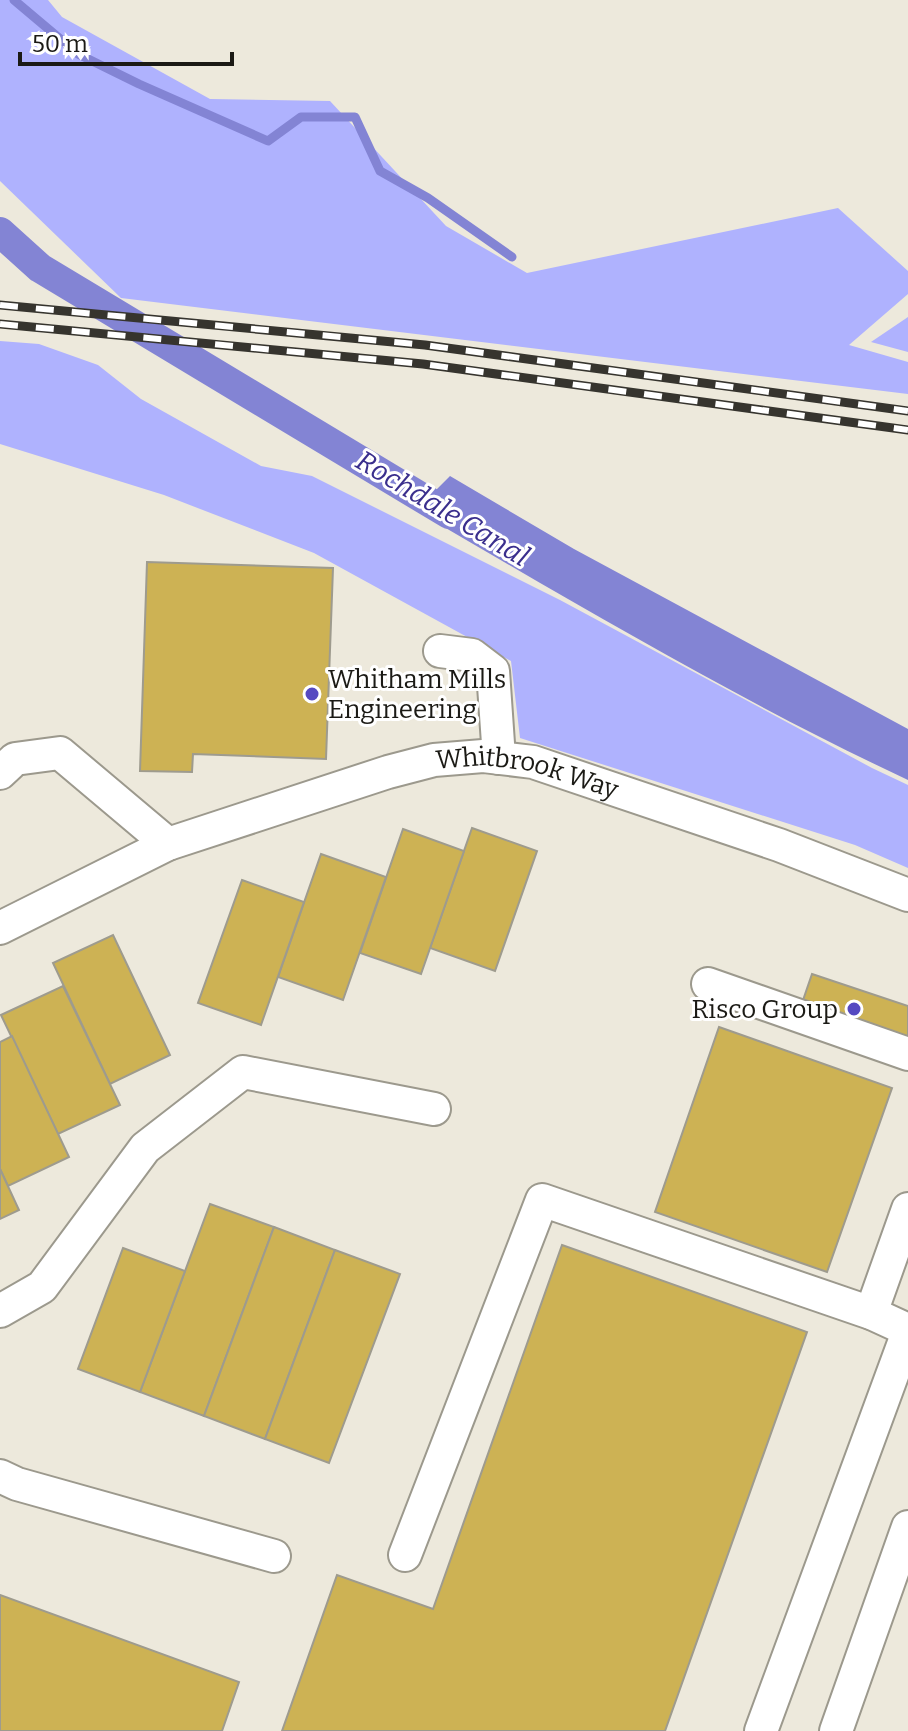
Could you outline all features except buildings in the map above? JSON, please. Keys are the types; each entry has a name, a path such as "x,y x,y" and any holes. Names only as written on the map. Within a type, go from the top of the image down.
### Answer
{"street":[{"path":"440,651 472,655 493,671 499,758"},
{"path":"0,773 15,759 60,753 156,851"},
{"name":"Whitbrook Way","path":"0,928 156,851 388,772 434,760 483,756 547,766 779,845 908,895"},
{"path":"708,984 908,1054"},
{"path":"0,1311 42,1287 145,1148 243,1072 434,1109"},
{"path":"405,1555 542,1200 871,1313 908,1331 761,1731"},
{"path":"871,1313 908,1209"},
{"path":"0,1476 17,1484 274,1556"},
{"path":"836,1731 908,1527"}],"shaded area":[{"path":"0,0 48,0 62,17 210,99 330,101 446,226 527,273 838,208 908,271 908,294 849,345 908,362 908,394 121,298 0,181"},
{"path":"908,317 908,352 871,342"},
{"path":"0,341 39,344 98,365 141,399 261,466 312,476 560,600 908,785 908,868 855,845 520,738 511,661 314,553 164,495 0,444"}],"water":[{"path":"450,476 574,549 908,729 908,780 726,688 432,520 411,499 417,484 435,491"}],"waterway":[{"path":"14,0 78,54 268,141 301,117 355,117 380,171 428,198 512,257"},
{"name":"Rochdale Canal","path":"0,232 40,268 449,514"}],"railway":[{"path":"0,305 425,345 908,411"},
{"path":"0,324 423,364 908,430"}],"place":[{"name":"Whitham Mills Engineering","path":"312,694"},
{"name":"Risco Group","path":"854,1009"}]}
